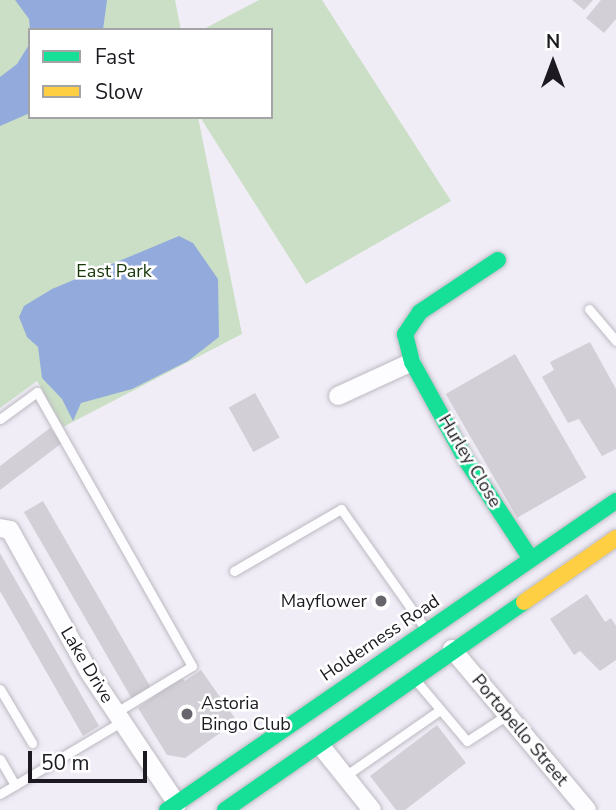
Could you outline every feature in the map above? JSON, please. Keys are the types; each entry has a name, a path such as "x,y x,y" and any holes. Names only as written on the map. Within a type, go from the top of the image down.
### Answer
{"main road":[{"name":"Hurley Close","path":"498,260 419,312 405,334 412,362 466,460 531,559"},
{"name":"Holderness Road","path":"225,810 316,741 413,677 440,635 531,559 616,500"},
{"name":"Holderness Road","path":"175,808 440,635 616,538"}],"street":[{"path":"338,396 412,362"},
{"name":"Lake Drive","path":"0,527 10,530 118,718 175,808"},
{"name":"Portobello Street","path":"440,635 587,810"},
{"path":"316,741 372,810"}],"lane":[{"path":"589,309 616,341"},
{"path":"0,419 37,392 192,666 118,718 0,794"},
{"path":"234,571 341,509 440,635"},
{"path":"413,677 467,741 507,715"},
{"path":"0,689 33,743"},
{"path":"345,776 440,710"},
{"path":"0,759 15,785"}],"green space":[{"name":"East Park","path":"0,0 175,0 181,28 28,28 28,119 198,119 242,334 63,427 37,381 0,408"},
{"path":"259,0 322,0 451,201 306,284 201,119 273,119 273,28 206,28"}],"water":[{"path":"15,0 107,0 103,28 30,28 29,19"},
{"path":"28,46 28,114 0,126 0,77 17,64"},
{"path":"179,236 193,243 218,279 219,337 188,361 132,389 81,403 73,421 62,399 42,378 38,347 27,337 19,317 24,306 52,289"}],"building":[{"path":"572,0 593,0 584,10"},
{"path":"601,0 616,0 616,19 604,33 586,18"},
{"path":"590,342 616,389 616,449 602,456 579,419 568,423 542,377 554,370 550,362"},
{"path":"515,354 586,478 517,518 446,394"},
{"path":"255,393 280,438 253,452 229,408"},
{"path":"50,428 62,443 0,490 0,466"},
{"path":"43,501 151,688 132,699 24,512"},
{"path":"0,553 99,726 83,736 0,591"},
{"path":"587,594 605,622 611,618 616,626 616,660 600,671 580,651 574,655 550,619"},
{"name":"Astoria Bingo Club","path":"201,670 237,721 185,758 167,755 138,708 181,677 185,681"},
{"path":"437,725 466,763 405,810 396,810 370,776"}],"traffic: fast":[{"path":"498,260 420,312 405,334 412,362 466,460 531,559"},
{"path":"167,810 616,501"},
{"path":"225,810 524,602"}],"traffic: slow":[{"path":"524,602 616,538"}],"place":[{"name":"Mayflower","path":"381,601"},
{"name":"Astoria Bingo Club","path":"187,714"}]}
